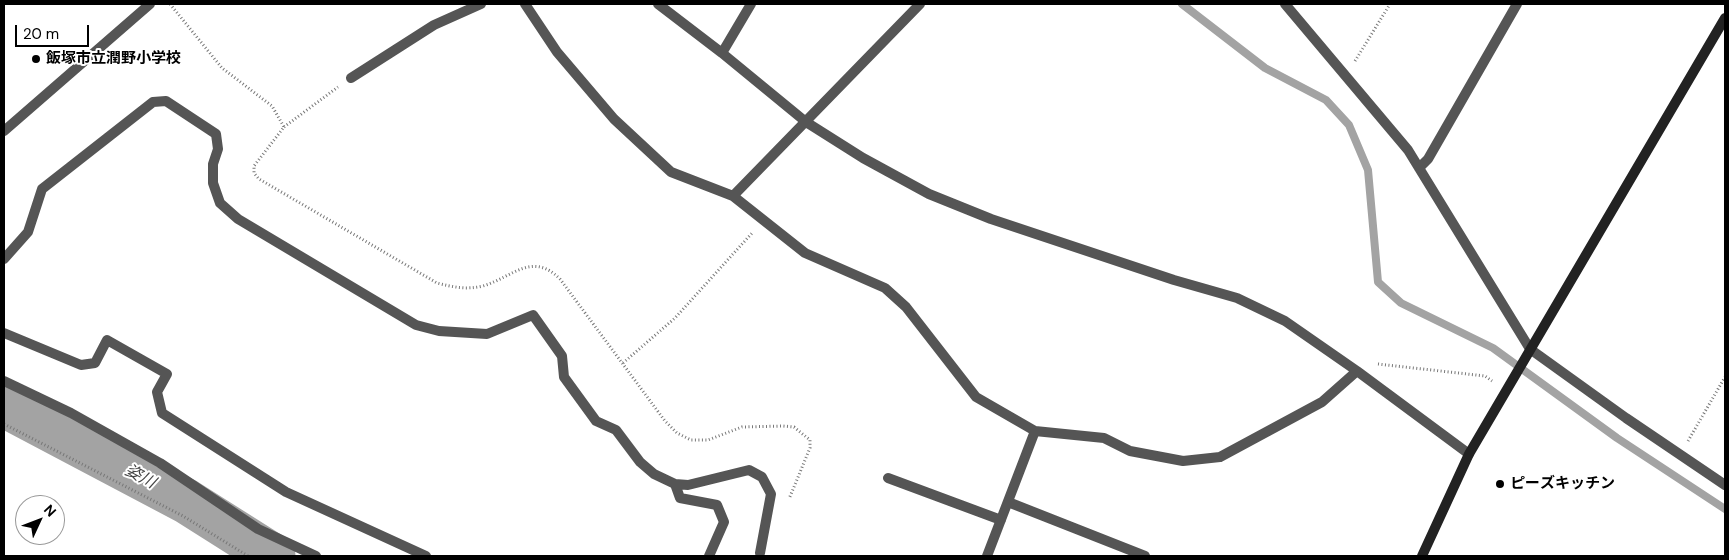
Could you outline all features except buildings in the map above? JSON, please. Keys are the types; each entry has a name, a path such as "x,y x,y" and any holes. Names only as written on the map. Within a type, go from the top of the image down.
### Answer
{"street":[{"path":"4,131 150,4"},
{"path":"351,78 434,25 481,4"},
{"path":"526,4 557,52 614,119 671,172 733,196 805,253 885,288 906,307 976,398 1035,431 1104,438 1130,451 1183,461 1220,457 1322,402 1357,371"},
{"path":"658,4 806,122 862,158 929,194 982,216 1174,280 1238,298 1285,321 1357,371 1469,454"},
{"path":"722,54 751,4"},
{"path":"733,196 920,4"},
{"path":"1285,4 1408,150 1530,348 1626,418 1725,485"},
{"path":"1419,168 1428,160 1518,4"},
{"path":"1422,556 1469,454 1725,18"},
{"path":"4,259 28,232 42,189 154,102 166,102 216,134 218,149 213,164 213,184 220,203 238,219 416,325 439,332 487,334 533,315 562,356 564,377 596,421 616,430 640,462 654,474 675,484 688,485 749,470 762,477 771,494 760,553"},
{"path":"4,333 81,365 95,363 108,340 167,374 157,392 162,413 286,492 426,556"},
{"path":"4,381 71,413 160,463 258,530 316,556"},
{"path":"987,556 1035,431"},
{"path":"888,478 1001,520"},
{"path":"675,484 680,498 717,505 724,522 709,556"},
{"path":"1008,502 1145,556"}],"path":[{"path":"170,4 222,68 272,106 284,127"},
{"path":"1344,72 1354,62 1390,4"},
{"path":"351,78 284,127 254,166 254,173 259,179 437,283 459,289 483,286 528,266 542,266 553,271 665,421 676,433 691,440 708,440 742,427 794,426 804,433 810,440 810,448 787,504"},
{"path":"623,363 675,318 764,221"},
{"path":"1357,371 1374,364 1485,376 1506,390"},
{"path":"1680,454 1725,377"},
{"path":"4,424 184,516 248,556"}],"waterway":[{"path":"1182,4 1265,68 1326,100 1349,125 1368,170 1378,282 1401,303 1493,348 1617,438 1725,509"},
{"name":"姿川","path":"4,405 186,501 273,556"}],"place":[{"name":"飯塚市立潤野小学校","path":"36,59"},
{"name":"ピーズキッチン","path":"1500,484"}]}
